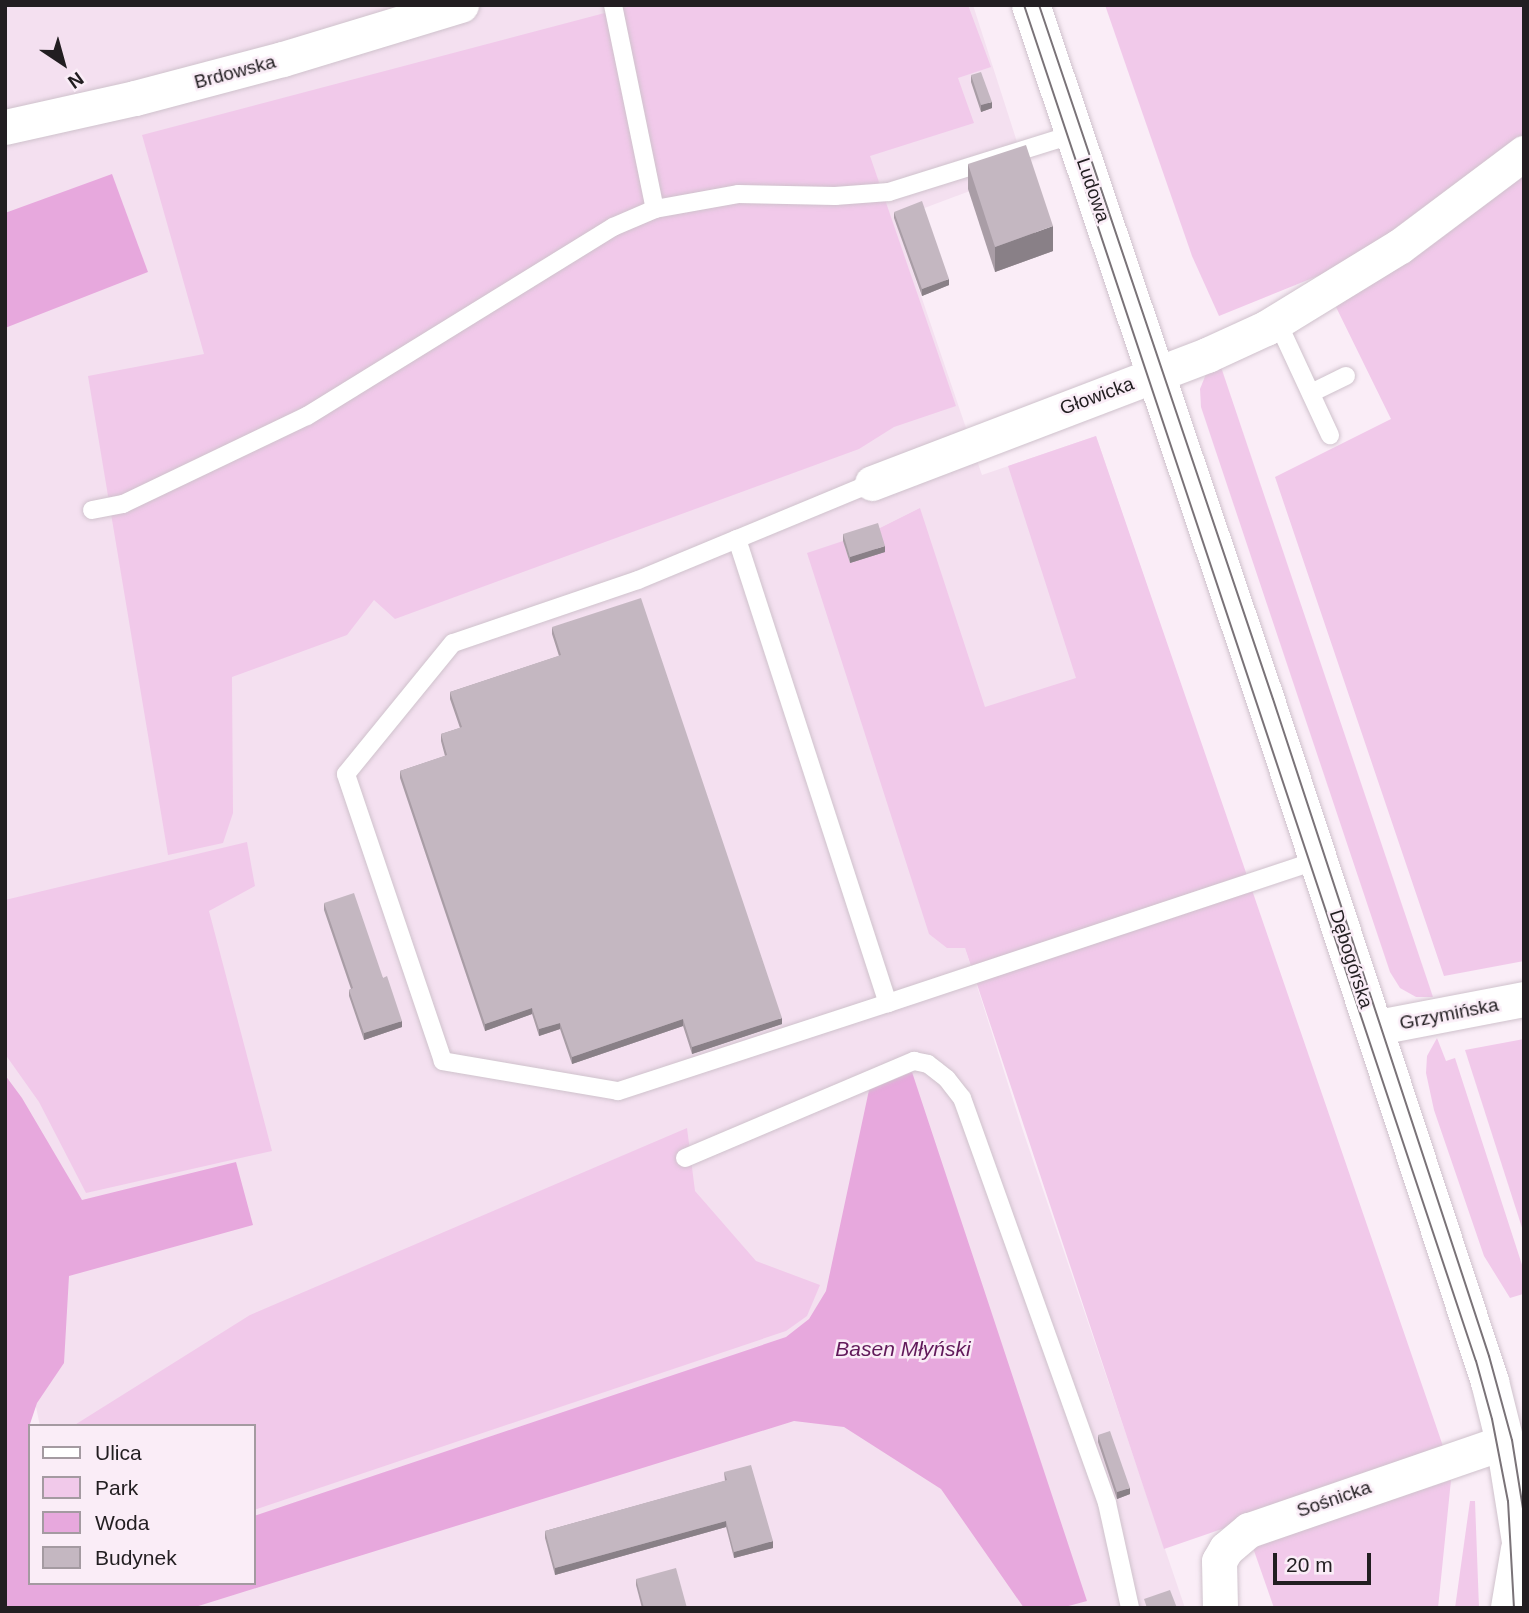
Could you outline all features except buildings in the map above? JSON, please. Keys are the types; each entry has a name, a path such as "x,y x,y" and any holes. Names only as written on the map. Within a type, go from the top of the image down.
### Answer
{"street":[{"name":"Brdowska","path":"5,127 270,63 461,5"},
{"name":"Ludowa","path":"1031,5 1156,374"},
{"name":"Głowicka","path":"872,483 1207,355 1277,321 1400,246 1524,153"},
{"name":"Dębogórska","path":"1156,374 1484,1364 1505,1441 1516,1586"},
{"name":"Grzymińska","path":"1373,1028 1524,999"},
{"path":"1505,1441 1524,1498"},
{"name":"Sośnicka","path":"1220,1608 1219,1561 1226,1549 1249,1530 1505,1441"}],"lane":[{"path":"613,5 655,209"},
{"path":"92,510 123,504 307,416 613,227 655,209 738,194 835,196 889,192 1074,134"},
{"path":"1277,321 1330,435"},
{"path":"1311,393 1346,376"},
{"name":"Głowicka","path":"872,483 638,580 453,643 346,774 443,1061 618,1091 888,1003"},
{"path":"737,539 888,1003 1318,860"},
{"path":"685,1158 914,1061 928,1064 947,1079 962,1098 1107,1503 1130,1608"}],"shaded area":[{"path":"5,5 973,5 1026,170 895,219 982,475 1096,436 1238,853 965,948 1021,1125 1185,1608 73,1608 256,1585 256,1424 40,1424 5,1231"}],"green space":[{"path":"635,5 968,5 991,67 958,78 974,123 870,156 956,406 894,427 859,449 395,619 374,600 347,635 232,677 233,813 223,843 168,855 88,376 204,354 142,135"},
{"path":"1105,5 1524,5 1524,136 1345,265 1219,316 1192,256"},
{"path":"1524,172 1524,961 1444,976 1275,477 1391,419 1336,307"},
{"path":"1219,361 1433,997 1416,997 1400,988 1390,972 1201,407 1200,389 1206,374"},
{"path":"1096,436 1445,1452 1164,1549 965,948 947,948 929,934 807,553 843,541 850,563 884,552 878,529 920,508 985,707 1076,678 1008,466"},
{"path":"247,842 255,886 209,911 272,1151 86,1193 39,1102 5,1054 5,900"},
{"path":"1437,1038 1446,1061 1455,1058 1524,1271 1523,1294 1510,1298 1484,1256 1434,1110 1426,1073 1427,1056"},
{"path":"1524,1039 1524,1234 1465,1050"},
{"path":"687,1128 695,1191 756,1261 820,1285 807,1316 786,1331 256,1509 256,1424 76,1424 250,1315"},
{"path":"1451,1480 1438,1608 1274,1608 1252,1545"},
{"path":"1470,1501 1475,1501 1479,1608 1455,1608"}],"water":[{"path":"112,174 148,272 5,328 5,213"},
{"name":"Basen Młyński","path":"912,1072 1087,1601 1061,1608 1024,1608 941,1489 844,1427 794,1421 192,1608 5,1608 5,1075 22,1098 82,1200 236,1162 253,1225 69,1276 64,1363 37,1403 28,1424 28,1585 256,1585 256,1515 786,1337 809,1319 826,1291 869,1090"}],"tram line":[{"path":"1024,5 1476,1361 1492,1419 1508,1501 1514,1608"},
{"path":"1039,5 1273,699 1489,1356 1512,1440 1524,1515"}]}
